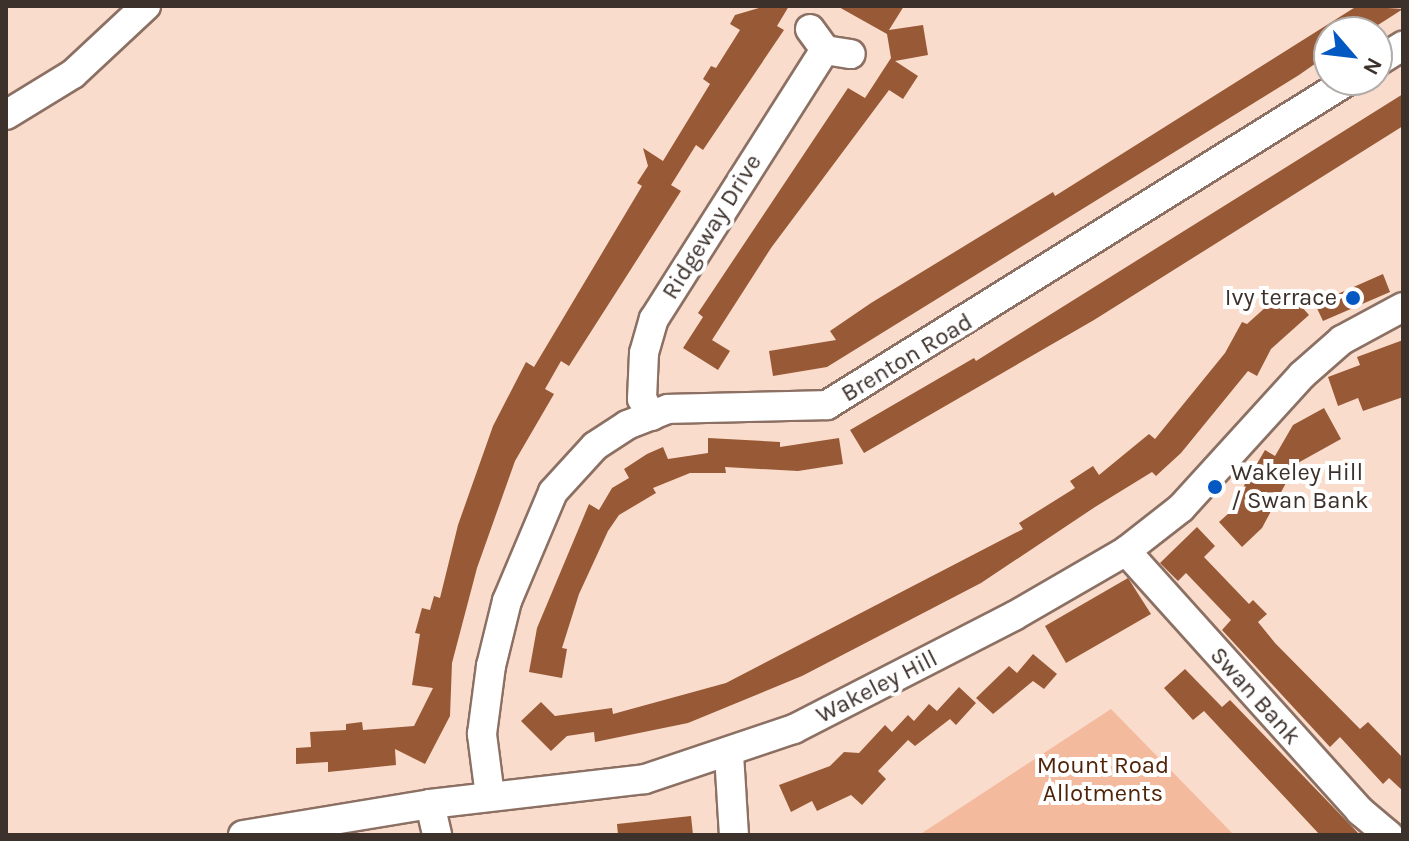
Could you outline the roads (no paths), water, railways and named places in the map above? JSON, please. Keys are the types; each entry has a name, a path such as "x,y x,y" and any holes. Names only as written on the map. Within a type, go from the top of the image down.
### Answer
{"street":[{"path":"6,115 73,74 146,6"},
{"name":"Ridgeway Drive","path":"652,416 642,399 644,353 654,319 829,44"},
{"name":"Brenton Road","path":"490,796 482,734 491,666 507,601 533,534 570,468 627,425 679,407 827,405 1323,96"},
{"name":"Wakeley Hill","path":"243,835 430,804 645,779 729,754 794,729 1126,551 1181,508 1302,375 1342,340 1403,307"},
{"name":"Swan Bank","path":"1126,551 1339,788 1389,835"},
{"path":"729,754 734,835"},
{"path":"430,804 437,835"}],"place":[{"name":"Ivy terrace","path":"1353,298"},
{"name":"Wakeley Hill / Swan Bank","path":"1215,487"}],"park label":[{"name":"Mount Road Allotments","path":"1103,780"}]}
